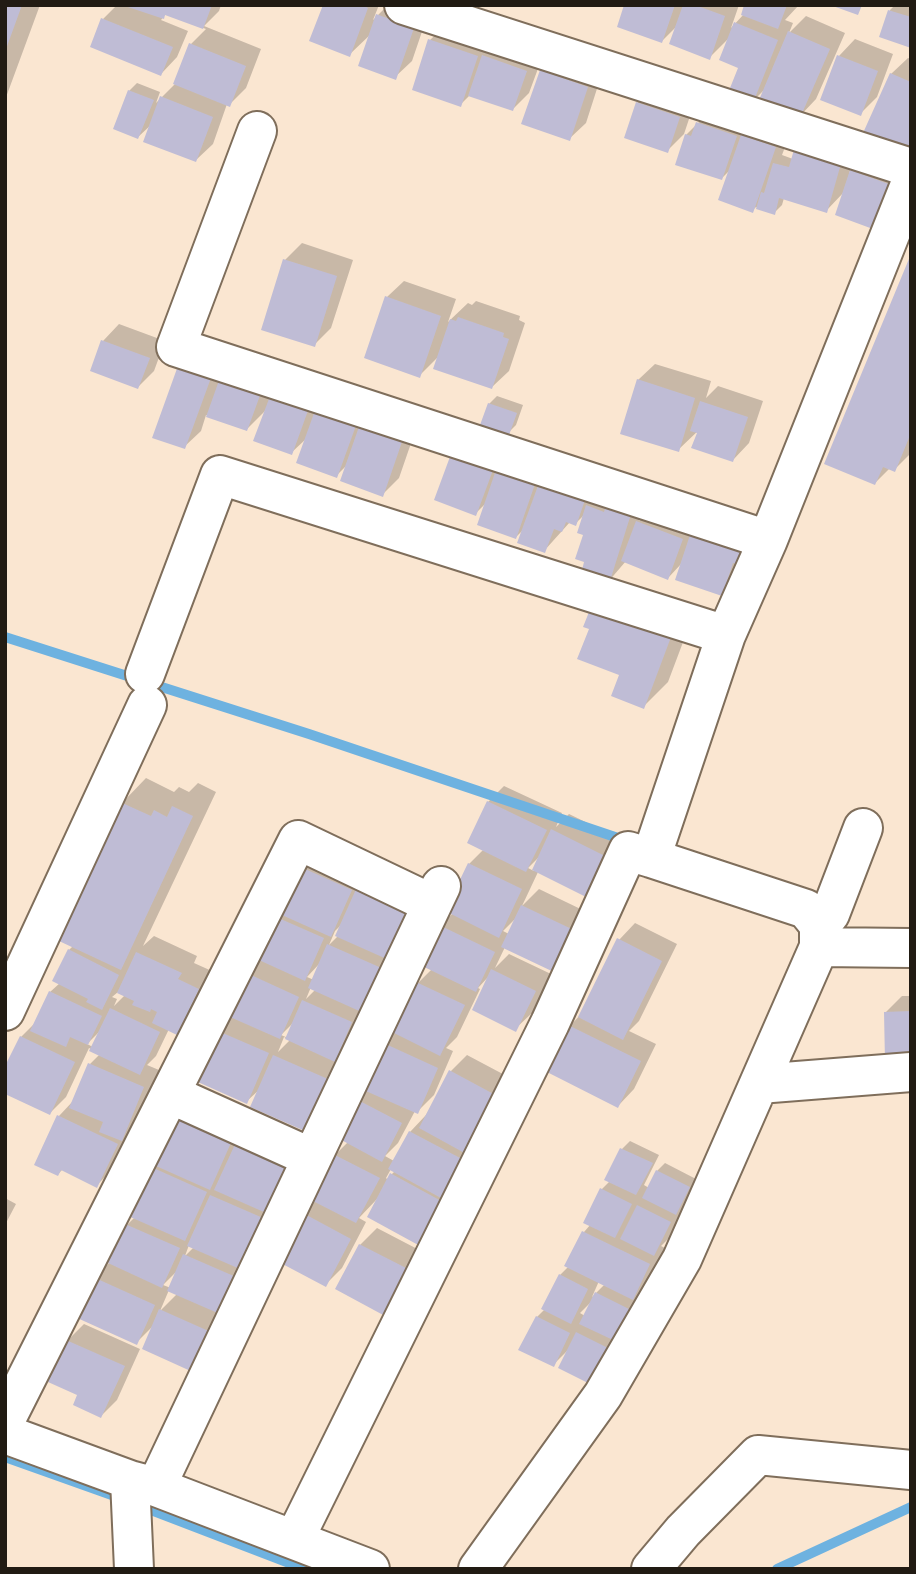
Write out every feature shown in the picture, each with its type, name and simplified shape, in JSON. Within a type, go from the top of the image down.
[{"type":"street","points":[[404,5],[911,168]]},
{"type":"street","points":[[257,131],[176,347],[768,540]]},
{"type":"street","points":[[651,858],[726,635],[768,540],[911,182]]},
{"type":"street","points":[[5,1011],[146,690],[220,475],[726,635]]},
{"type":"street","points":[[478,1569],[603,1395],[682,1259],[760,1084],[863,828]]},
{"type":"street","points":[[5,1421],[298,840],[437,895],[312,1158],[136,1492],[134,1569]]},
{"type":"street","points":[[309,1554],[628,851],[806,909],[819,936]]},
{"type":"street","points":[[819,936],[911,948]]},
{"type":"street","points":[[760,1084],[911,1072]]},
{"type":"street","points":[[170,1094],[312,1158]]},
{"type":"street","points":[[5,1434],[136,1492],[309,1554],[370,1569]]},
{"type":"street","points":[[651,1569],[683,1531],[758,1455],[911,1470]]},
{"type":"building","points":[[5,5],[22,5],[6,49],[5,49]]},
{"type":"building","points":[[212,5],[203,29],[165,15],[164,19],[125,6]]},
{"type":"building","points":[[323,5],[362,5],[368,8],[350,57],[309,41]]},
{"type":"building","points":[[624,5],[675,5],[662,43],[617,27]]},
{"type":"building","points":[[683,5],[695,5],[725,16],[710,60],[669,44]]},
{"type":"building","points":[[744,5],[787,5],[778,29],[741,15]]},
{"type":"building","points":[[830,5],[862,5],[858,15]]},
{"type":"building","points":[[888,10],[911,17],[911,48],[879,37]]},
{"type":"building","points":[[376,14],[414,28],[396,80],[358,66]]},
{"type":"building","points":[[101,18],[173,47],[161,76],[90,47]]},
{"type":"building","points":[[734,22],[778,40],[753,103],[728,93],[738,68],[719,60]]},
{"type":"building","points":[[788,31],[830,49],[800,118],[759,100]]},
{"type":"building","points":[[428,39],[478,56],[461,107],[412,90]]},
{"type":"building","points":[[189,43],[246,66],[230,107],[173,84]]},
{"type":"building","points":[[482,55],[527,71],[513,111],[468,96]]},
{"type":"building","points":[[837,55],[878,71],[861,116],[820,100]]},
{"type":"building","points":[[540,70],[588,87],[570,141],[521,124]]},
{"type":"building","points":[[890,73],[911,82],[911,140],[906,151],[863,133]]},
{"type":"building","points":[[128,90],[154,100],[138,139],[113,129]]},
{"type":"building","points":[[160,96],[213,117],[196,162],[143,142]]},
{"type":"building","points":[[636,102],[680,117],[668,153],[624,138]]},
{"type":"building","points":[[696,122],[737,136],[722,180],[675,165],[685,134],[691,136]]},
{"type":"building","points":[[741,135],[776,147],[753,213],[718,200]]},
{"type":"building","points":[[795,146],[842,160],[827,213],[779,198],[775,215],[756,209],[773,163],[789,167]]},
{"type":"building","points":[[850,170],[897,187],[881,232],[835,215]]},
{"type":"building","points":[[911,254],[911,433],[895,472],[883,467],[875,485],[824,464]]},
{"type":"building","points":[[283,259],[337,276],[315,347],[261,330]]},
{"type":"building","points":[[385,296],[441,316],[420,378],[364,358]]},
{"type":"building","points":[[458,317],[504,333],[503,337],[509,339],[492,389],[433,369],[450,319],[456,321]]},
{"type":"building","points":[[101,340],[150,358],[138,389],[90,371]]},
{"type":"building","points":[[179,363],[212,375],[185,449],[152,438]]},
{"type":"building","points":[[221,375],[262,390],[247,431],[206,417]]},
{"type":"building","points":[[637,379],[695,398],[679,452],[620,434]]},
{"type":"building","points":[[272,391],[310,405],[292,455],[253,441]]},
{"type":"building","points":[[700,401],[748,417],[733,462],[691,448],[697,433],[690,431]]},
{"type":"building","points":[[488,403],[517,413],[509,435],[480,425]]},
{"type":"building","points":[[317,405],[358,420],[337,478],[296,463]]},
{"type":"building","points":[[361,421],[404,436],[383,497],[340,481]]},
{"type":"building","points":[[451,454],[493,470],[476,516],[434,500]]},
{"type":"building","points":[[496,470],[535,484],[516,539],[477,525]]},
{"type":"building","points":[[539,483],[585,500],[576,526],[566,522],[562,532],[554,529],[545,553],[517,543]]},
{"type":"building","points":[[586,505],[604,512],[606,506],[631,514],[609,584],[581,574],[584,562],[575,559],[583,535],[577,533]]},
{"type":"building","points":[[636,521],[683,539],[668,580],[621,561]]},
{"type":"building","points":[[690,535],[747,554],[743,566],[733,563],[722,596],[675,580]]},
{"type":"building","points":[[591,607],[671,637],[644,709],[611,696],[619,675],[577,659],[589,629],[583,627]]},
{"type":"building","points":[[487,801],[547,830],[526,872],[467,843]]},
{"type":"building","points":[[120,802],[151,816],[154,810],[167,817],[172,806],[193,816],[121,970],[59,941],[67,924],[64,922]]},
{"type":"building","points":[[551,829],[611,859],[592,900],[532,870]]},
{"type":"building","points":[[468,863],[522,889],[499,938],[445,911]]},
{"type":"building","points":[[294,864],[352,890],[331,937],[273,911]]},
{"type":"building","points":[[357,887],[411,910],[389,960],[335,936]]},
{"type":"building","points":[[521,905],[578,932],[558,974],[501,947]]},
{"type":"building","points":[[267,913],[324,938],[305,981],[248,955]]},
{"type":"building","points":[[439,925],[495,952],[476,992],[420,965]]},
{"type":"building","points":[[617,938],[662,961],[623,1040],[578,1017]]},
{"type":"building","points":[[327,944],[386,970],[366,1014],[308,988]]},
{"type":"building","points":[[68,949],[119,975],[102,1010],[86,1002],[88,999],[52,981]]},
{"type":"building","points":[[136,952],[182,973],[178,979],[199,989],[177,1035],[152,1023],[157,1012],[132,1005],[134,1001],[117,993]]},
{"type":"building","points":[[491,969],[536,991],[516,1032],[472,1010]]},
{"type":"building","points":[[240,970],[299,997],[280,1039],[221,1013]]},
{"type":"building","points":[[416,982],[465,1005],[440,1056],[392,1032]]},
{"type":"building","points":[[49,991],[102,1016],[88,1045],[70,1037],[66,1047],[30,1031]]},
{"type":"building","points":[[302,1000],[352,1022],[335,1062],[285,1039]]},
{"type":"building","points":[[110,1008],[160,1032],[140,1075],[89,1051]]},
{"type":"building","points":[[911,1011],[911,1061],[885,1062],[884,1012]]},
{"type":"building","points":[[568,1025],[641,1061],[618,1108],[545,1071]]},
{"type":"building","points":[[211,1028],[269,1053],[247,1104],[189,1078]]},
{"type":"building","points":[[20,1036],[75,1062],[50,1115],[5,1094],[5,1066]]},
{"type":"building","points":[[379,1041],[438,1068],[418,1114],[359,1088]]},
{"type":"building","points":[[273,1055],[337,1083],[314,1135],[250,1107]]},
{"type":"building","points":[[88,1063],[144,1087],[122,1141],[99,1132],[103,1122],[69,1108]]},
{"type":"building","points":[[449,1070],[501,1098],[470,1156],[419,1128]]},
{"type":"building","points":[[354,1098],[402,1123],[382,1162],[334,1136]]},
{"type":"building","points":[[171,1108],[234,1136],[210,1190],[147,1162]]},
{"type":"building","points":[[57,1115],[118,1144],[97,1188],[61,1170],[58,1176],[34,1165]]},
{"type":"building","points":[[409,1131],[462,1159],[441,1198],[388,1169]]},
{"type":"building","points":[[237,1140],[295,1166],[273,1216],[214,1190]]},
{"type":"building","points":[[620,1148],[653,1163],[636,1195],[604,1180]]},
{"type":"building","points":[[333,1154],[380,1178],[356,1223],[309,1199]]},
{"type":"building","points":[[149,1166],[207,1192],[185,1241],[128,1216]]},
{"type":"building","points":[[656,1170],[690,1187],[676,1215],[642,1198]]},
{"type":"building","points":[[390,1173],[443,1202],[420,1246],[367,1217]]},
{"type":"building","points":[[600,1188],[632,1204],[615,1238],[583,1223]]},
{"type":"building","points":[[210,1195],[263,1218],[240,1269],[187,1246]]},
{"type":"building","points":[[637,1205],[671,1222],[654,1256],[620,1239]]},
{"type":"building","points":[[301,1212],[351,1239],[326,1287],[275,1260]]},
{"type":"building","points":[[125,1224],[180,1248],[162,1288],[108,1263]]},
{"type":"building","points":[[582,1231],[650,1264],[633,1300],[564,1266]]},
{"type":"building","points":[[359,1244],[410,1270],[385,1316],[335,1289]]},
{"type":"building","points":[[183,1254],[236,1277],[220,1314],[167,1291]]},
{"type":"building","points":[[559,1274],[588,1289],[571,1324],[541,1309]]},
{"type":"building","points":[[93,1277],[155,1305],[137,1345],[75,1317]]},
{"type":"building","points":[[595,1292],[629,1309],[613,1340],[579,1324]]},
{"type":"building","points":[[159,1309],[213,1333],[195,1373],[142,1349]]},
{"type":"building","points":[[536,1316],[570,1333],[554,1367],[518,1350]]},
{"type":"building","points":[[576,1332],[608,1348],[590,1384],[558,1368]]},
{"type":"building","points":[[66,1340],[125,1366],[101,1418],[73,1405],[77,1395],[48,1382]]},
{"type":"waterway","points":[[5,637],[309,734],[624,840]]},
{"type":"waterway","points":[[5,1457],[123,1499]]},
{"type":"waterway","points":[[138,1505],[305,1569]]},
{"type":"waterway","points":[[777,1569],[911,1507]]}]
